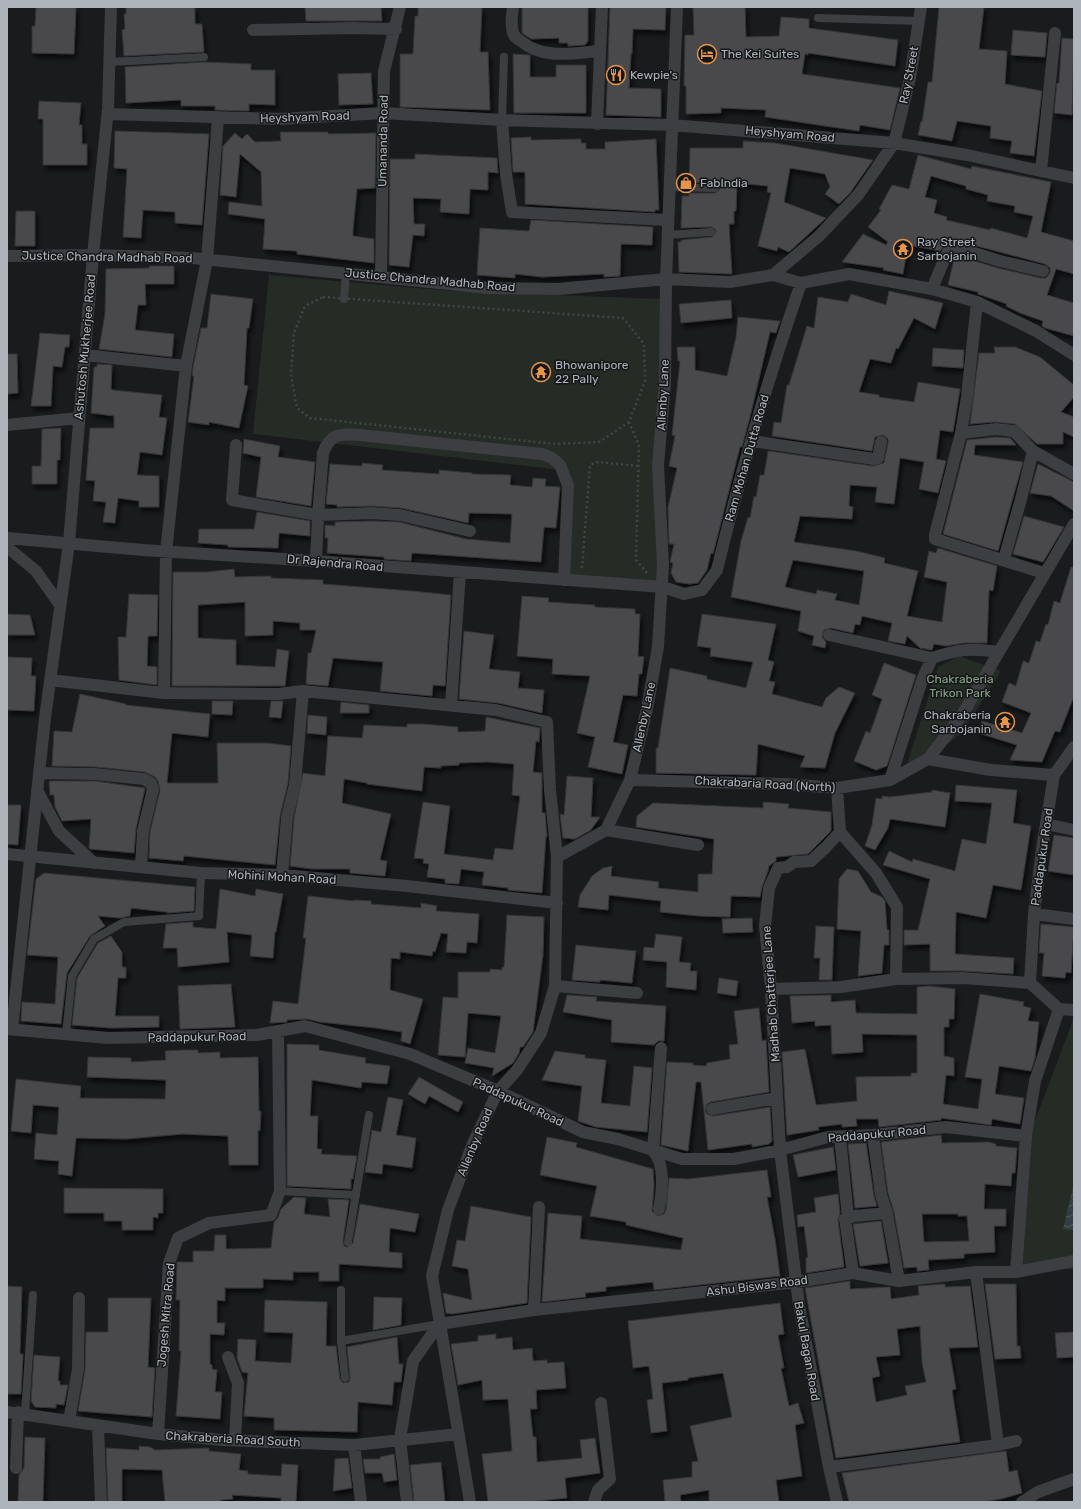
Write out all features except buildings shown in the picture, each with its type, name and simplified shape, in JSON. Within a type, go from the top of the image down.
[{"type":"street","name":"Ashutosh Mukherjee Road","points":[[10,1029],[50,680],[69,543],[93,255],[108,114],[110,7]]},
{"type":"street","name":"Umananda Road","points":[[381,276],[384,71],[396,29],[400,7]]},
{"type":"street","points":[[513,7],[512,24],[514,36],[529,48],[540,52],[564,54],[599,51]]},
{"type":"street","points":[[597,124],[602,7]]},
{"type":"street","name":"Allenby Lane","points":[[630,780],[647,708],[658,647],[663,587],[658,465],[665,383],[667,235],[676,7]]},
{"type":"street","name":"Ray Street","points":[[894,143],[910,78],[921,7]]},
{"type":"street","points":[[253,30],[354,28],[396,29]]},
{"type":"street","points":[[1041,171],[1055,33]]},
{"type":"street","name":"Heyshyam Road","points":[[108,114],[280,119],[383,113],[597,124],[671,125],[894,143],[967,155],[1074,178]]},
{"type":"street","points":[[164,693],[166,552],[186,366],[207,260],[218,118]]},
{"type":"street","points":[[502,120],[506,174],[512,212],[668,220]]},
{"type":"street","points":[[774,276],[819,236],[858,195],[894,143]]},
{"type":"street","points":[[932,289],[951,248],[955,247],[1043,271]]},
{"type":"street","name":"Justice Chandra Madhab Road","points":[[7,256],[93,255],[193,258],[496,288],[558,289],[666,280],[730,282],[774,276],[801,283],[849,274],[932,289],[977,302],[1036,331],[1074,355]]},
{"type":"street","name":"Ram Mohan Dutta Road","points":[[663,587],[684,594],[702,590],[717,570],[752,441],[801,283]]},
{"type":"street","points":[[977,302],[967,397],[961,433],[935,535],[938,541],[1004,559],[1044,573]]},
{"type":"street","points":[[85,355],[186,366]]},
{"type":"street","points":[[7,425],[79,418]]},
{"type":"street","points":[[961,433],[996,429],[1014,431],[1033,451],[1074,474]]},
{"type":"street","points":[[316,560],[322,452],[326,443],[332,437],[341,434],[542,454],[552,458],[560,464],[568,485],[564,580]]},
{"type":"street","points":[[752,441],[874,459],[878,458],[880,442]]},
{"type":"street","points":[[236,446],[232,500],[318,515],[372,513],[400,515],[470,531]]},
{"type":"street","points":[[1004,559],[1022,499],[1033,451]]},
{"type":"street","name":"Chakrabaria Road (North)","points":[[630,780],[785,784],[838,788],[890,780],[928,758],[962,715],[1074,524]]},
{"type":"street","name":"Dr Rajendra Road","points":[[7,538],[166,552],[316,560],[663,587]]},
{"type":"street","points":[[7,547],[36,571],[60,605]]},
{"type":"street","points":[[50,680],[164,693],[278,694],[302,692],[451,705],[460,572]]},
{"type":"street","points":[[829,635],[932,658],[956,650],[981,649],[998,652]]},
{"type":"street","points":[[890,780],[922,680],[932,658]]},
{"type":"street","points":[[282,875],[287,817],[294,784],[302,692]]},
{"type":"street","name":"Allenby Road","points":[[451,705],[496,710],[547,722],[550,790],[557,857],[555,986],[541,1033],[517,1070],[498,1091],[473,1143],[448,1210],[432,1276],[470,1502]]},
{"type":"street","name":"Paddapukur Road","points":[[1030,982],[1034,914],[1054,775],[1074,747]]},
{"type":"street","points":[[928,758],[991,770],[1054,775]]},
{"type":"street","points":[[39,773],[95,774],[144,779],[151,783],[153,789],[143,831],[141,867]]},
{"type":"street","points":[[557,857],[606,830],[630,780]]},
{"type":"street","points":[[838,788],[840,832],[876,873],[897,906],[896,979]]},
{"type":"street","points":[[37,790],[59,831],[94,863]]},
{"type":"street","points":[[1046,824],[1074,830]]},
{"type":"street","points":[[606,830],[698,846]]},
{"type":"street","name":"Madhab Chatterjee Lane","points":[[780,1150],[772,989],[765,926],[769,888],[778,868],[787,867],[794,862],[811,861],[840,832]]},
{"type":"street","name":"Mohini Mohan Road","points":[[7,854],[201,873],[282,875],[407,886],[557,903]]},
{"type":"street","points":[[1034,914],[1074,919]]},
{"type":"street","points":[[772,989],[841,988],[896,979],[963,978],[1030,982],[1059,1009],[1074,1010]]},
{"type":"street","points":[[555,986],[638,993]]},
{"type":"street","points":[[1016,1272],[1026,1136],[1035,1081],[1059,1009]]},
{"type":"street","name":"Paddapukur Road","points":[[10,1029],[108,1038],[257,1035],[306,1026],[410,1054],[498,1091],[583,1132],[618,1139],[682,1159],[734,1159],[780,1150],[828,1137],[873,1135],[946,1127],[1026,1136]]},
{"type":"street","name":"Jogesh Mitra Road","points":[[158,1434],[168,1263],[178,1238],[209,1224],[271,1215],[280,1191],[278,1031]]},
{"type":"street","points":[[659,1209],[662,1191],[661,1173],[656,1155],[653,1151],[661,1048]]},
{"type":"street","points":[[712,1109],[777,1098]]},
{"type":"street","points":[[873,1135],[881,1195],[887,1213],[898,1281]]},
{"type":"street","points":[[840,1137],[848,1218],[846,1219],[845,1226],[854,1273]]},
{"type":"street","name":"Bakul Bagan Road","points":[[780,1150],[796,1282],[828,1467],[837,1502]]},
{"type":"street","points":[[534,1310],[539,1207]]},
{"type":"street","points":[[848,1218],[854,1216],[887,1213]]},
{"type":"street","name":"Ashu Biswas Road","points":[[439,1324],[534,1310],[796,1282],[854,1273],[898,1281],[976,1272],[1016,1272],[1074,1261]]},
{"type":"street","points":[[976,1272],[998,1446]]},
{"type":"street","points":[[69,1421],[78,1369],[79,1298]]},
{"type":"street","points":[[407,1502],[400,1439],[413,1361],[439,1324]]},
{"type":"street","points":[[228,1357],[238,1382],[234,1440]]},
{"type":"street","points":[[594,1502],[598,1490],[610,1479],[601,1403]]},
{"type":"street","points":[[16,1468],[17,1412]]},
{"type":"street","name":"Chakraberia Road South","points":[[17,1412],[98,1426],[158,1434],[234,1440],[354,1445],[459,1434]]},
{"type":"street","points":[[98,1426],[101,1502]]},
{"type":"street","points":[[828,1467],[998,1446],[1016,1441]]},
{"type":"street","points":[[354,1445],[361,1502]]},
{"type":"street","points":[[1022,1502],[1038,1492],[1074,1479]]},
{"type":"lane","points":[[818,18],[919,21]]},
{"type":"lane","points":[[109,62],[204,57]]},
{"type":"lane","points":[[502,120],[504,57]]},
{"type":"lane","points":[[669,187],[715,188]]},
{"type":"lane","points":[[667,235],[711,232]]},
{"type":"lane","points":[[344,299],[346,273]]},
{"type":"lane","points":[[66,1034],[72,976],[94,939],[124,922],[199,916],[201,873]]},
{"type":"lane","points":[[348,1242],[370,1115]]},
{"type":"lane","points":[[280,1191],[356,1195]]},
{"type":"lane","points":[[341,1290],[341,1341],[345,1378]]},
{"type":"lane","points":[[17,1412],[34,1295]]},
{"type":"lane","points":[[341,1341],[439,1324]]},
{"type":"path","points":[[322,297],[623,318],[644,344],[645,381],[629,422],[599,442],[555,444],[310,418],[297,408],[291,376],[294,334],[305,306],[322,297]]},
{"type":"path","points":[[629,422],[639,445],[636,560],[649,576]]},
{"type":"path","points":[[582,571],[590,465],[598,462],[639,466]]},
{"type":"green space","points":[[269,275],[451,291],[661,299],[659,582],[567,577],[569,471],[253,434]]},
{"type":"green space","name":"Chakraberia Trikon Park","points":[[959,656],[1001,671],[962,733],[932,756],[905,770],[938,667]]},
{"type":"green space","points":[[1074,1018],[1074,1269],[1018,1271],[1031,1131]]},
{"type":"water","points":[[1074,1183],[1074,1230],[1063,1229]]},
{"type":"place","name":"The Kei Suites","points":[[707,54]]},
{"type":"place","name":"Kewpie's","points":[[616,75]]},
{"type":"place","name":"FabIndia","points":[[686,183]]},
{"type":"place","name":"Ray Street Sarbojanin","points":[[903,249]]},
{"type":"place","name":"Bhowanipore 22 Pally","points":[[541,372]]},
{"type":"place","name":"Chakraberia Sarbojanin","points":[[1005,722]]}]
